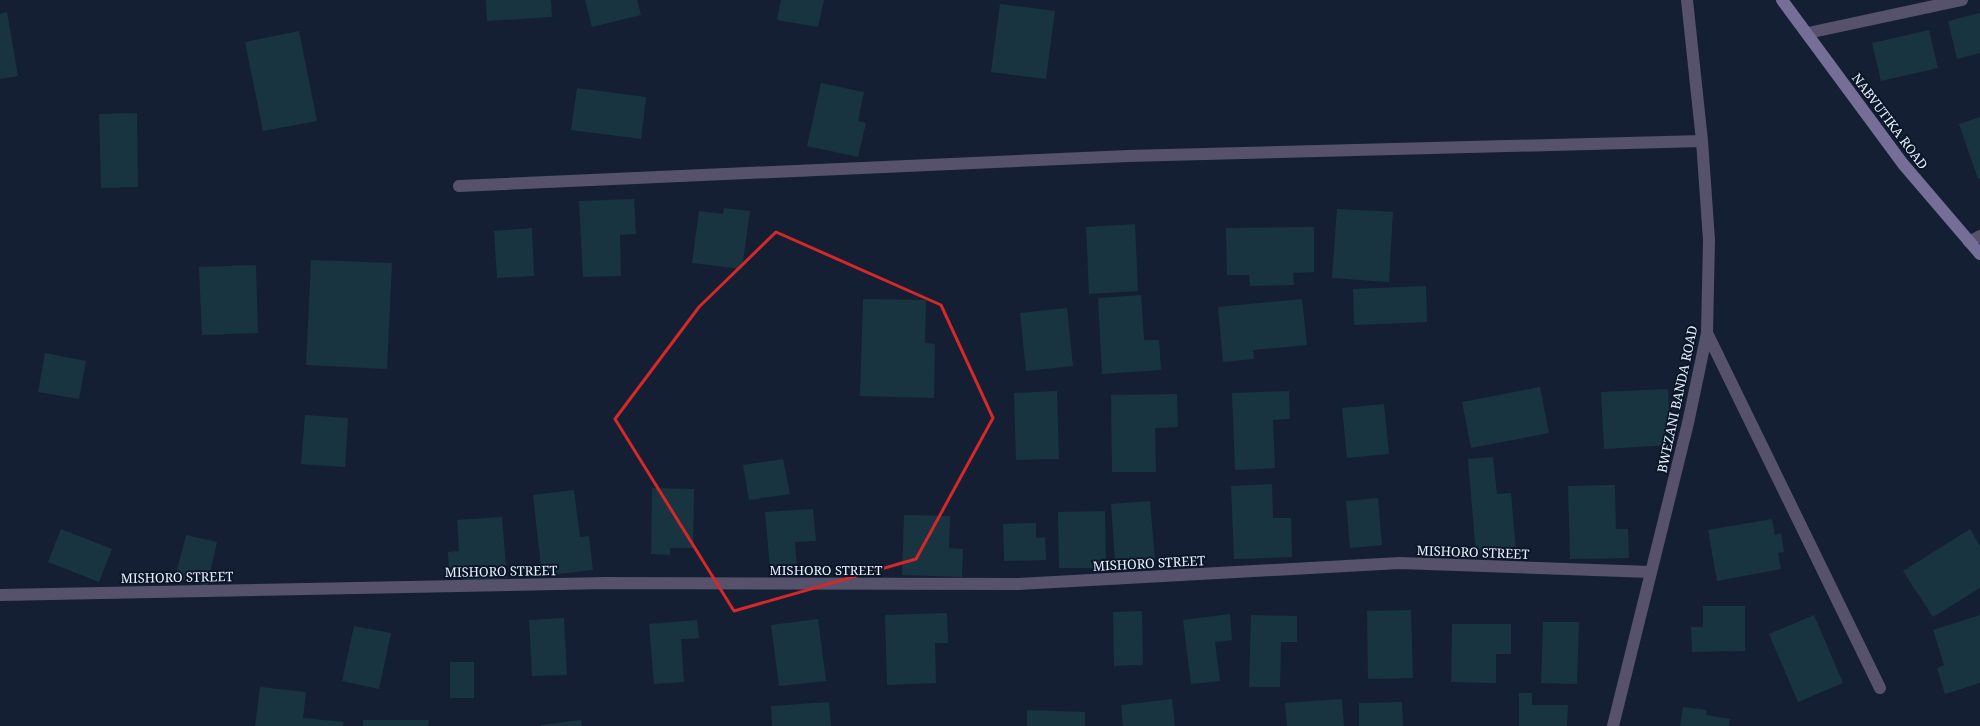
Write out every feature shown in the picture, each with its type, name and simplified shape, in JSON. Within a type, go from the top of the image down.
[{"type":"street","name":"BWEZANI BANDA ROAD","points":[[1612,726],[1688,423],[1707,333],[1708,240],[1702,141],[1687,0]]},
{"type":"street","name":"NABVUTIKA ROAD","points":[[1782,0],[1808,33],[1903,164],[1980,254]]},
{"type":"street","points":[[1808,33],[1962,0]]},
{"type":"street","points":[[459,186],[1136,156],[1702,141]]},
{"type":"street","points":[[1969,242],[1980,236]]},
{"type":"street","points":[[1707,333],[1880,688]]},
{"type":"street","name":"MISHORO STREET","points":[[0,595],[606,583],[1018,584],[1400,564],[1651,572]]},
{"type":"highlighted area","points":[[776,232],[941,305],[993,418],[916,559],[734,611],[615,419],[699,307]]},
{"type":"building","points":[[486,0],[551,0],[552,17],[487,21]]},
{"type":"building","points":[[585,0],[637,0],[641,15],[592,27]]},
{"type":"building","points":[[781,0],[824,0],[818,27],[777,20]]},
{"type":"building","points":[[1000,4],[1055,11],[1046,79],[991,72]]},
{"type":"building","points":[[7,12],[18,76],[0,79],[0,14]]},
{"type":"building","points":[[1980,13],[1980,53],[1957,59],[1948,21]]},
{"type":"building","points":[[1929,30],[1938,68],[1881,81],[1872,43]]},
{"type":"building","points":[[299,31],[317,121],[263,131],[245,42]]},
{"type":"building","points":[[821,83],[864,92],[858,121],[866,123],[858,157],[807,146]]},
{"type":"building","points":[[577,88],[646,97],[641,139],[571,130]]},
{"type":"building","points":[[137,113],[138,187],[101,188],[99,114]]},
{"type":"building","points":[[1980,117],[1980,178],[1978,179],[1959,124]]},
{"type":"building","points":[[634,199],[636,234],[620,235],[621,276],[583,277],[579,201]]},
{"type":"building","points":[[724,208],[750,211],[742,269],[692,263],[699,211],[723,214]]},
{"type":"building","points":[[1337,209],[1393,212],[1389,282],[1332,278]]},
{"type":"building","points":[[1135,224],[1138,291],[1089,294],[1086,227]]},
{"type":"building","points":[[1314,227],[1314,272],[1293,273],[1294,285],[1250,286],[1249,275],[1227,275],[1226,228]]},
{"type":"building","points":[[532,228],[534,276],[497,278],[494,231]]},
{"type":"building","points":[[311,260],[392,263],[387,369],[306,365]]},
{"type":"building","points":[[256,265],[258,333],[202,335],[199,267]]},
{"type":"building","points":[[1426,286],[1427,322],[1354,325],[1353,289]]},
{"type":"building","points":[[1141,295],[1144,340],[1159,340],[1161,370],[1102,374],[1098,298]]},
{"type":"building","points":[[863,299],[926,300],[925,343],[935,344],[934,398],[860,396]]},
{"type":"building","points":[[1302,299],[1307,345],[1253,350],[1254,359],[1223,362],[1218,307]]},
{"type":"building","points":[[1067,308],[1073,366],[1026,371],[1020,313]]},
{"type":"building","points":[[45,353],[86,361],[79,399],[38,392]]},
{"type":"building","points":[[1540,387],[1549,433],[1471,448],[1462,402]]},
{"type":"building","points":[[1668,389],[1671,445],[1604,449],[1601,392]]},
{"type":"building","points":[[1057,391],[1059,459],[1016,460],[1014,393]]},
{"type":"building","points":[[1289,391],[1290,419],[1273,420],[1275,468],[1235,470],[1232,393]]},
{"type":"building","points":[[1177,394],[1178,427],[1155,428],[1156,472],[1112,472],[1111,395]]},
{"type":"building","points":[[1384,404],[1389,454],[1347,458],[1342,408]]},
{"type":"building","points":[[305,415],[348,418],[345,467],[301,464]]},
{"type":"building","points":[[1493,457],[1497,494],[1511,493],[1516,551],[1476,554],[1468,459]]},
{"type":"building","points":[[783,459],[790,494],[749,500],[743,465]]},
{"type":"building","points":[[1272,484],[1273,518],[1291,518],[1292,557],[1234,559],[1231,486]]},
{"type":"building","points":[[1615,485],[1616,529],[1628,529],[1629,558],[1570,559],[1568,486]]},
{"type":"building","points":[[652,488],[694,489],[693,548],[670,548],[670,555],[651,554]]},
{"type":"building","points":[[574,490],[580,537],[589,536],[593,570],[542,576],[533,495]]},
{"type":"building","points":[[1378,498],[1382,545],[1350,548],[1346,501]]},
{"type":"building","points":[[1150,501],[1155,560],[1115,562],[1111,504]]},
{"type":"building","points":[[813,509],[816,541],[795,542],[797,567],[770,569],[765,512]]},
{"type":"building","points":[[1105,511],[1106,568],[1059,568],[1058,512]]},
{"type":"building","points":[[904,515],[950,516],[949,548],[963,549],[962,577],[902,575]]},
{"type":"building","points":[[502,517],[507,578],[463,582],[462,569],[449,570],[448,552],[459,551],[457,520]]},
{"type":"building","points":[[1772,519],[1775,535],[1781,533],[1784,552],[1778,553],[1781,569],[1717,581],[1708,530]]},
{"type":"building","points":[[1036,523],[1036,538],[1045,537],[1046,560],[1004,561],[1003,524]]},
{"type":"building","points":[[61,529],[112,549],[99,582],[48,562]]},
{"type":"building","points":[[1970,529],[1980,546],[1980,588],[1933,617],[1903,571]]},
{"type":"building","points":[[186,535],[217,542],[207,586],[175,578]]},
{"type":"building","points":[[1703,606],[1745,606],[1745,651],[1692,652],[1691,627],[1703,627]]},
{"type":"building","points":[[1411,610],[1413,678],[1368,679],[1367,611]]},
{"type":"building","points":[[1142,611],[1143,665],[1114,666],[1113,612]]},
{"type":"building","points":[[947,613],[948,643],[935,643],[936,683],[887,685],[885,615]]},
{"type":"building","points":[[1230,614],[1232,640],[1215,642],[1220,681],[1191,684],[1183,620]]},
{"type":"building","points":[[1251,615],[1297,616],[1297,642],[1281,642],[1280,687],[1249,687]]},
{"type":"building","points":[[1814,615],[1843,683],[1798,702],[1769,634]]},
{"type":"building","points":[[1980,615],[1980,683],[1945,694],[1937,668],[1944,665],[1933,630]]},
{"type":"building","points":[[564,618],[567,675],[532,676],[529,620]]},
{"type":"building","points":[[818,619],[826,681],[779,686],[771,625]]},
{"type":"building","points":[[697,620],[699,638],[681,639],[684,682],[654,684],[649,624]]},
{"type":"building","points":[[1543,622],[1579,622],[1577,684],[1541,683]]},
{"type":"building","points":[[1452,624],[1511,624],[1511,654],[1496,654],[1496,683],[1451,682]]},
{"type":"building","points":[[354,626],[391,633],[379,689],[342,681]]},
{"type":"building","points":[[450,662],[474,662],[474,698],[450,698]]},
{"type":"building","points":[[260,687],[306,692],[303,718],[344,722],[343,726],[255,726]]},
{"type":"building","points":[[1519,693],[1532,693],[1532,705],[1568,705],[1567,726],[1519,726]]},
{"type":"building","points":[[1172,699],[1175,726],[1123,726],[1121,705]]},
{"type":"building","points":[[1342,699],[1344,726],[1287,726],[1285,703]]},
{"type":"building","points":[[829,702],[831,726],[772,726],[771,706]]},
{"type":"building","points":[[1402,702],[1403,726],[1359,726],[1359,703]]},
{"type":"building","points":[[1683,707],[1707,710],[1706,715],[1730,719],[1729,726],[1680,726]]},
{"type":"building","points":[[1027,710],[1085,712],[1085,726],[1027,726]]},
{"type":"building","points":[[363,720],[429,720],[428,726],[363,726]]},
{"type":"building","points":[[581,720],[582,726],[541,726],[541,725]]}]
